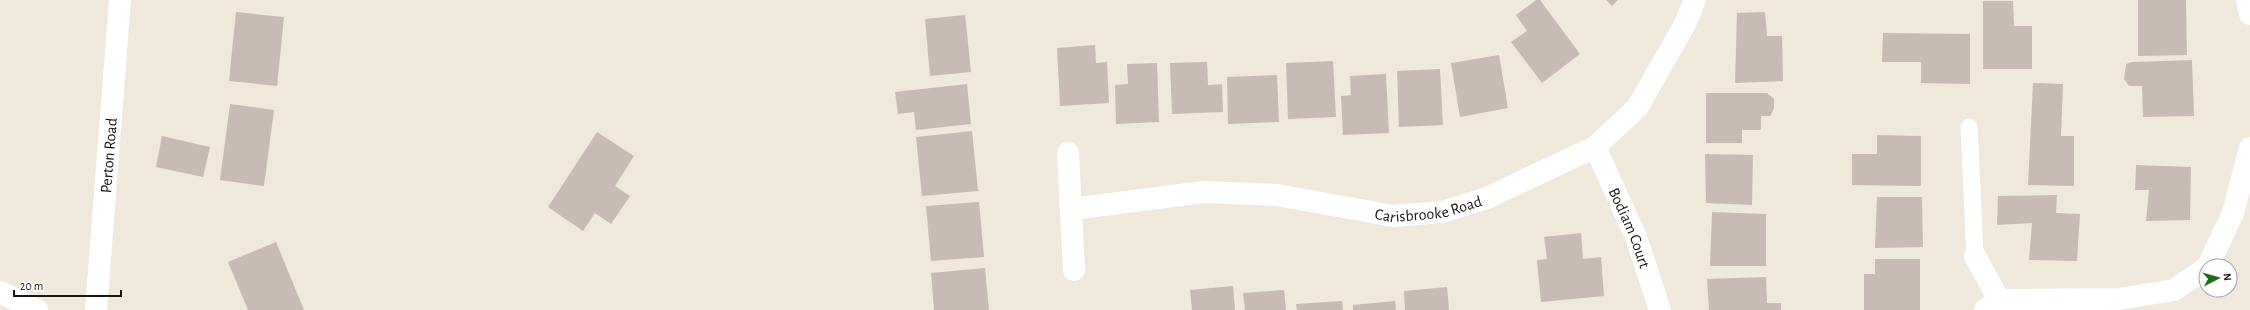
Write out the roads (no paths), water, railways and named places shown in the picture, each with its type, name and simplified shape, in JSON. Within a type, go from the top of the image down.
[{"type":"street","name":"Perton Road","points":[[96,310],[114,47],[120,0]]},
{"type":"street","name":"Carisbrooke Road","points":[[1072,209],[1204,192],[1277,195],[1393,216],[1442,212],[1488,198],[1595,147],[1637,108],[1685,24],[1694,0]]},
{"type":"street","points":[[2247,0],[2250,14]]},
{"type":"street","name":"Bodiam Court","points":[[1595,147],[1636,237],[1660,310]]},
{"type":"street","points":[[2211,258],[2233,213],[2250,148]]},
{"type":"street","points":[[1068,153],[1074,270]]},
{"type":"street","points":[[1975,256],[1992,305],[2119,299],[2174,290],[2198,273]]},
{"type":"street","points":[[0,292],[37,310]]},
{"type":"lane","points":[[1969,127],[1975,256]]}]
